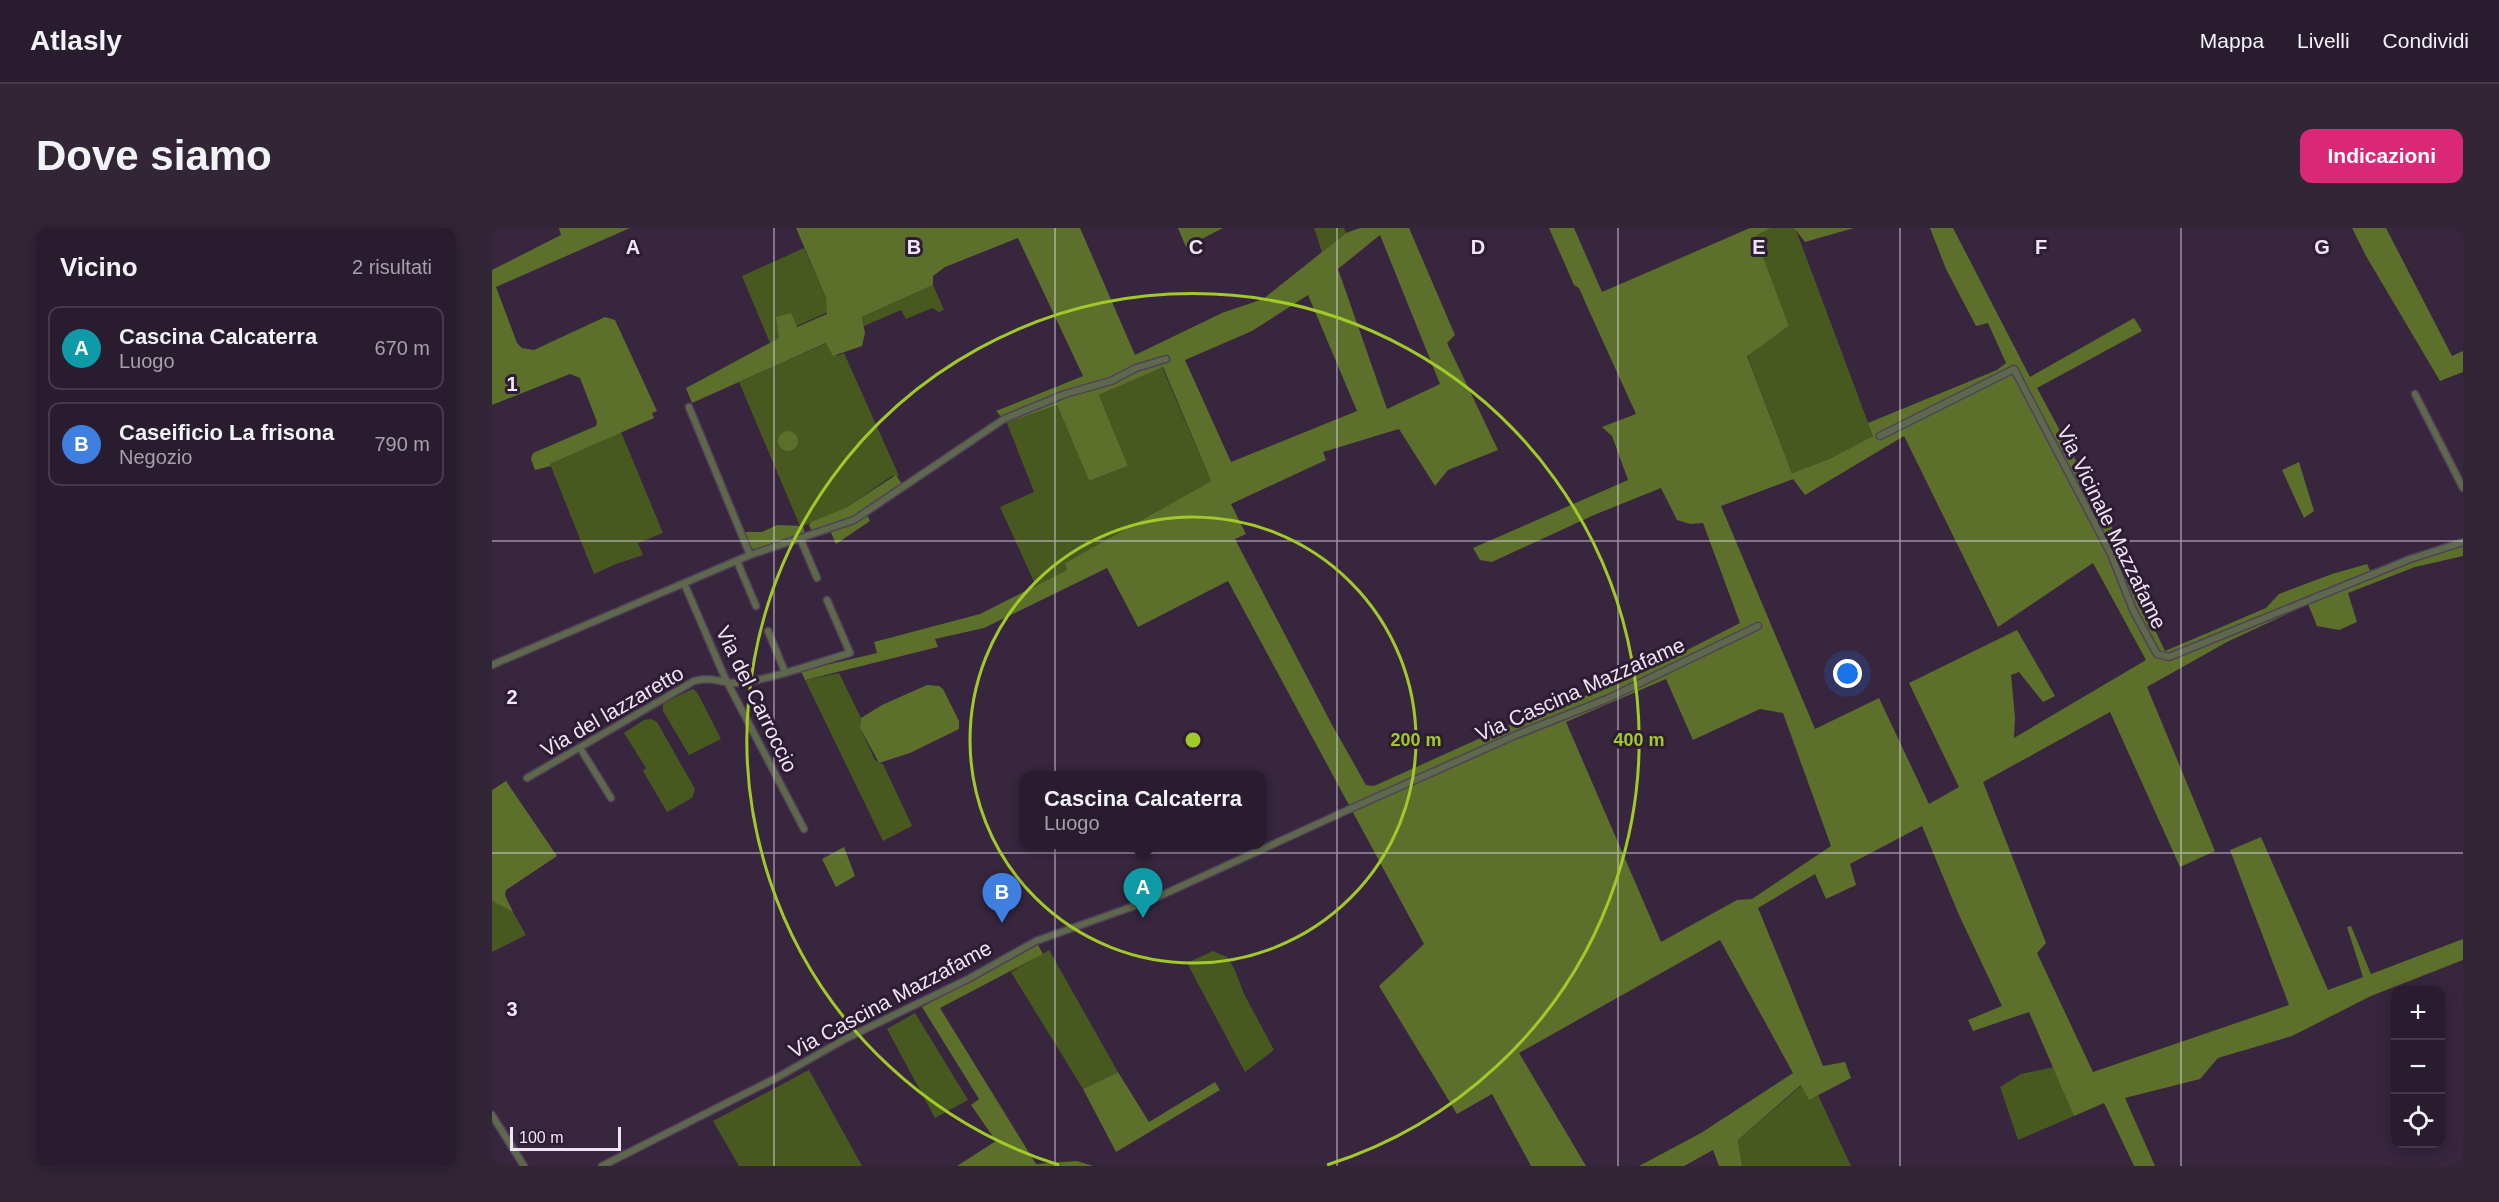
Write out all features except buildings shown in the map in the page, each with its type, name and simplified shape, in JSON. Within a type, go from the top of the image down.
[{"type":"street","points":[[492,666],[750,555],[858,518],[1004,419],[1065,394],[1111,381],[1141,366],[1166,359]]},
{"type":"street","name":"Via Vicinale Mazzafame","points":[[1880,436],[2014,369],[2111,554],[2133,610],[2157,654],[2169,657],[2410,559],[2463,542]]},
{"type":"street","points":[[2415,394],[2463,488]]},
{"type":"street","points":[[689,407],[750,555]]},
{"type":"street","points":[[800,538],[817,578]]},
{"type":"street","points":[[737,561],[756,606]]},
{"type":"street","name":"Via del Carroccio","points":[[684,583],[726,681],[804,829]]},
{"type":"street","name":"Via del lazzaretto","points":[[527,778],[683,686],[702,679],[738,682],[785,672],[850,653],[827,600]]},
{"type":"street","name":"Via Cascina Mazzafame","points":[[1266,847],[1516,735],[1607,699],[1758,626]]},
{"type":"street","points":[[768,631],[785,672]]},
{"type":"street","points":[[580,748],[611,798]]},
{"type":"street","name":"Via Cascina Mazzafame","points":[[602,1166],[778,1077],[845,1039],[968,980],[1036,941],[1151,900],[1262,849]]},
{"type":"street","points":[[492,1115],[524,1166]]},
{"type":"green space","points":[[559,228],[630,228],[496,287],[517,343],[522,348],[534,350],[605,317],[615,320],[657,411],[652,413],[654,418],[550,464],[551,466],[535,470],[531,459],[533,453],[596,426],[597,422],[580,378],[570,374],[492,405],[492,270],[561,235]]},
{"type":"green space","points":[[796,228],[1080,228],[1135,355],[1222,313],[1263,299],[1346,233],[1360,228],[1409,228],[1455,335],[1447,343],[1498,450],[1448,470],[1435,486],[1399,429],[1323,452],[1326,460],[1231,504],[1246,534],[1235,539],[1331,723],[1366,785],[1374,786],[1525,718],[1558,707],[1652,668],[1740,623],[1703,523],[1690,524],[1677,520],[1661,488],[1594,515],[1492,562],[1480,560],[1473,548],[1628,480],[1612,436],[1602,427],[1636,414],[1549,228],[1574,228],[1602,292],[1750,228],[1771,228],[1755,236],[1789,326],[1747,356],[1792,473],[1829,459],[1873,436],[1868,423],[1997,370],[2006,363],[1988,323],[1976,326],[1946,269],[1930,228],[1953,228],[2030,377],[2134,318],[2142,331],[2037,388],[2122,546],[2121,558],[2165,651],[2266,608],[2279,594],[2332,574],[2367,564],[2373,577],[2412,560],[2463,545],[2463,556],[2415,567],[2348,593],[2357,622],[2339,630],[2317,626],[2308,604],[2227,642],[2147,687],[2215,851],[2180,867],[2110,712],[1983,782],[2046,943],[2037,953],[2093,1072],[2289,1005],[2230,850],[2261,837],[2328,990],[2363,977],[2347,927],[2351,926],[2371,974],[2463,939],[2463,960],[2397,986],[2391,986],[2391,988],[2292,1036],[2218,1058],[2200,1079],[2125,1098],[2155,1166],[2134,1166],[2104,1103],[2074,1116],[2029,1012],[1973,1031],[1968,1020],[2002,1006],[1959,915],[1922,826],[1850,864],[1856,885],[1826,899],[1815,874],[1758,908],[1823,1066],[1845,1062],[1851,1078],[1809,1100],[1801,1085],[1738,1140],[1742,1166],[1719,1166],[1713,1150],[1684,1166],[1639,1166],[1701,1133],[1793,1073],[1720,940],[1519,1053],[1586,1166],[1531,1166],[1492,1094],[1457,1114],[1379,986],[1424,944],[1228,581],[1138,627],[1107,568],[984,628],[935,639],[938,647],[805,680],[801,671],[877,653],[874,642],[980,614],[1067,570],[1065,563],[1211,481],[1163,367],[1099,395],[1128,466],[1089,481],[1057,405],[1007,423],[996,411],[1083,376],[1018,238],[945,267],[933,276],[933,285],[862,317],[865,333],[862,346],[833,356],[826,343],[692,403],[686,388],[779,338],[776,317],[791,313],[797,327],[827,314],[826,298]],"holes":[[[1380,235],[1440,384],[1387,409],[1338,269]],[[1308,295],[1357,411],[1231,462],[1185,360],[1252,331]],[[1904,436],[1998,627],[2093,563],[2146,660],[2014,738],[2015,717],[2011,675],[2019,672],[2043,702],[2055,696],[2017,630],[1909,683],[1959,787],[1929,804],[1879,698],[1815,729],[1721,506],[1793,479],[1805,495]],[[1666,679],[1693,740],[1760,709],[1783,713],[1831,846],[1752,899],[1737,900],[1661,942],[1566,722]]]},
{"type":"green space","points":[[1178,228],[1223,228],[1186,247]]},
{"type":"green space","points":[[1314,228],[1344,228],[1346,233],[1322,252]]},
{"type":"green space","points":[[1771,228],[1794,228],[1796,230],[1873,436],[1829,459],[1792,473],[1747,355],[1789,326],[1754,236]]},
{"type":"green space","points":[[1794,228],[1854,228],[1805,242]]},
{"type":"green space","points":[[2352,228],[2386,228],[2452,356],[2463,351],[2463,372],[2440,381],[2366,256]]},
{"type":"green space","points":[[804,248],[826,298],[828,312],[779,334],[779,338],[770,343],[742,276]]},
{"type":"green space","points":[[933,285],[944,310],[939,312],[932,308],[906,319],[901,310],[864,326],[862,317]]},
{"type":"green space","points":[[827,343],[837,356],[844,353],[899,476],[892,476],[847,507],[800,526],[739,382]]},
{"type":"green space","points":[[1162,367],[1211,481],[1065,563],[1067,570],[1036,586],[1000,507],[1034,492],[1007,423],[1057,405],[1089,481],[1128,466],[1099,395]]},
{"type":"green space","points":[[788,431],[795,434],[798,441],[795,448],[788,451],[781,448],[778,441],[781,434]]},
{"type":"green space","points":[[621,432],[663,533],[638,543],[643,555],[594,574],[550,464]]},
{"type":"green space","points":[[2299,462],[2314,511],[2304,518],[2282,470]]},
{"type":"green space","points":[[896,475],[902,484],[865,510],[870,521],[836,544],[828,526],[811,530],[809,525],[811,522],[847,507]]},
{"type":"green space","points":[[777,525],[803,526],[805,534],[758,550],[750,548],[743,532],[762,532]]},
{"type":"green space","points":[[839,673],[861,718],[860,728],[875,760],[883,764],[912,826],[883,841],[805,680]]},
{"type":"green space","points":[[927,685],[939,686],[943,689],[959,721],[959,729],[910,753],[879,763],[860,728],[861,718],[882,705]]},
{"type":"green space","points":[[693,689],[697,692],[721,739],[689,755],[663,711],[663,703]]},
{"type":"green space","points":[[651,719],[657,722],[695,789],[692,798],[667,812],[643,771],[646,768],[624,733],[644,720]]},
{"type":"green space","points":[[506,781],[557,856],[506,890],[505,895],[513,912],[492,901],[492,790]]},
{"type":"green space","points":[[844,847],[855,876],[836,887],[822,859]]},
{"type":"green space","points":[[492,901],[513,912],[526,935],[492,952]]},
{"type":"green space","points":[[1038,945],[1043,954],[940,1008],[1036,1164],[1077,1161],[1093,1166],[957,1166],[996,1141],[971,1105],[979,1099],[922,1007]]},
{"type":"green space","points":[[1049,950],[1118,1072],[1083,1089],[1011,972]]},
{"type":"green space","points":[[1213,951],[1227,957],[1234,968],[1244,994],[1274,1050],[1245,1072],[1187,963]]},
{"type":"green space","points":[[915,1013],[968,1100],[935,1118],[887,1029]]},
{"type":"green space","points":[[2054,1067],[2074,1116],[2018,1140],[2000,1087],[2021,1074]]},
{"type":"green space","points":[[809,1070],[862,1166],[739,1166],[713,1121]]},
{"type":"green space","points":[[1118,1072],[1149,1122],[1215,1082],[1220,1090],[1116,1152],[1083,1089]]},
{"type":"green space","points":[[1802,1085],[1809,1099],[1818,1095],[1851,1166],[1742,1166],[1738,1140]]},
{"type":"place","name":"Cascina Calcaterra","points":[[1143,918]]},
{"type":"place","name":"Caseificio La frisona","points":[[1002,923]]}]
